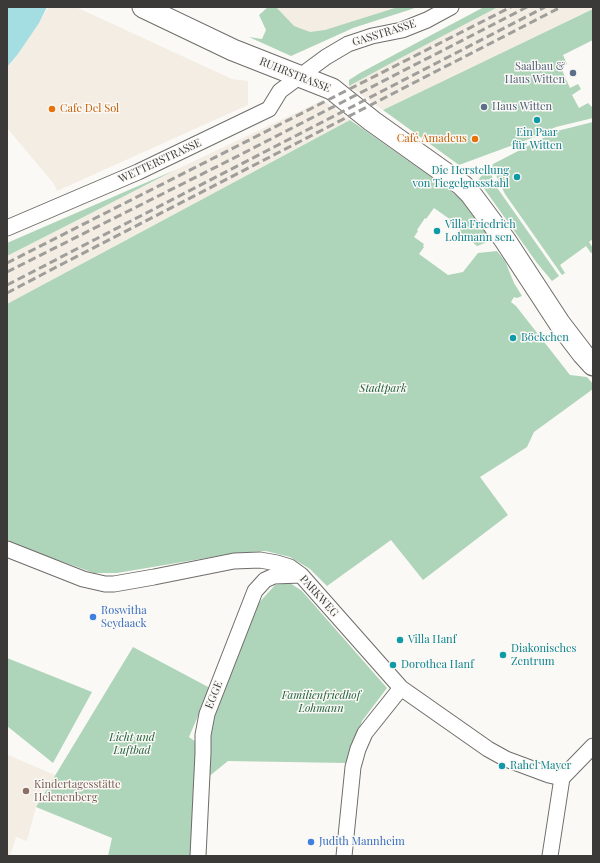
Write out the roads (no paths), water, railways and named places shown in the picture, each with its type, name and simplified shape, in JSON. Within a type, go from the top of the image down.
[{"type":"main road","name":"RUHRSTRASSE","points":[[143,7],[233,50],[332,89],[372,121],[462,185],[470,193],[519,261],[539,294],[582,354],[593,365]]},
{"type":"street","name":"GASSTRASSE","points":[[300,76],[326,57],[348,44],[372,36],[402,30],[427,20],[451,7]]},
{"type":"street","name":"WETTERSTRASSE","points":[[7,228],[138,172],[269,109],[280,91],[300,76]]},
{"type":"street","name":"PARKWEG","points":[[7,550],[83,579],[105,584],[114,584],[154,577],[234,561],[260,560],[277,562],[290,567],[301,575],[401,688],[488,749],[506,759],[549,775],[562,778]]},
{"type":"street","name":"EGGE","points":[[198,856],[203,753],[202,735],[207,714],[255,591],[265,580],[274,576],[301,575]]},
{"type":"street","points":[[344,856],[353,767],[358,749],[365,733],[401,688]]},
{"type":"street","points":[[550,856],[562,778],[593,746]]},
{"type":"water","points":[[7,7],[47,7],[39,23],[18,54],[7,67]]},
{"type":"railway","points":[[7,263],[511,7]]},
{"type":"railway","points":[[7,272],[230,160],[527,7]]},
{"type":"railway","points":[[7,285],[545,7]]},
{"type":"railway","points":[[7,293],[561,7]]},
{"type":"place","name":"Saalbau & Haus Witten","points":[[573,73]]},
{"type":"place","name":"Haus Witten","points":[[484,107]]},
{"type":"place","name":"Cafe Del Sol","points":[[52,109]]},
{"type":"place","name":"Ein Paar für Witten","points":[[537,120]]},
{"type":"place","name":"Café Amadeus","points":[[475,139]]},
{"type":"place","name":"Die Herstellung von Tiegelgussstahl","points":[[517,177]]},
{"type":"place","name":"Villa Friedrich Lohmann sen.","points":[[437,231]]},
{"type":"place","name":"Böckchen","points":[[513,338]]},
{"type":"place","name":"Roswitha Seydaack","points":[[93,617]]},
{"type":"place","name":"Villa Hanf","points":[[400,640]]},
{"type":"place","name":"Diakonisches Zentrum","points":[[503,655]]},
{"type":"place","name":"Dorothea Hanf","points":[[393,665]]},
{"type":"place","name":"Rahel Mayer","points":[[502,766]]},
{"type":"place","name":"Kindertagesstätte Helenenberg","points":[[26,791]]},
{"type":"place","name":"Judith Mannheim","points":[[311,842]]},
{"type":"park label","name":"Stadtpark","points":[[383,389]]},
{"type":"park label","name":"Familienfriedhof Lohmann","points":[[321,702]]},
{"type":"park label","name":"Licht und Luftbad","points":[[132,744]]}]
